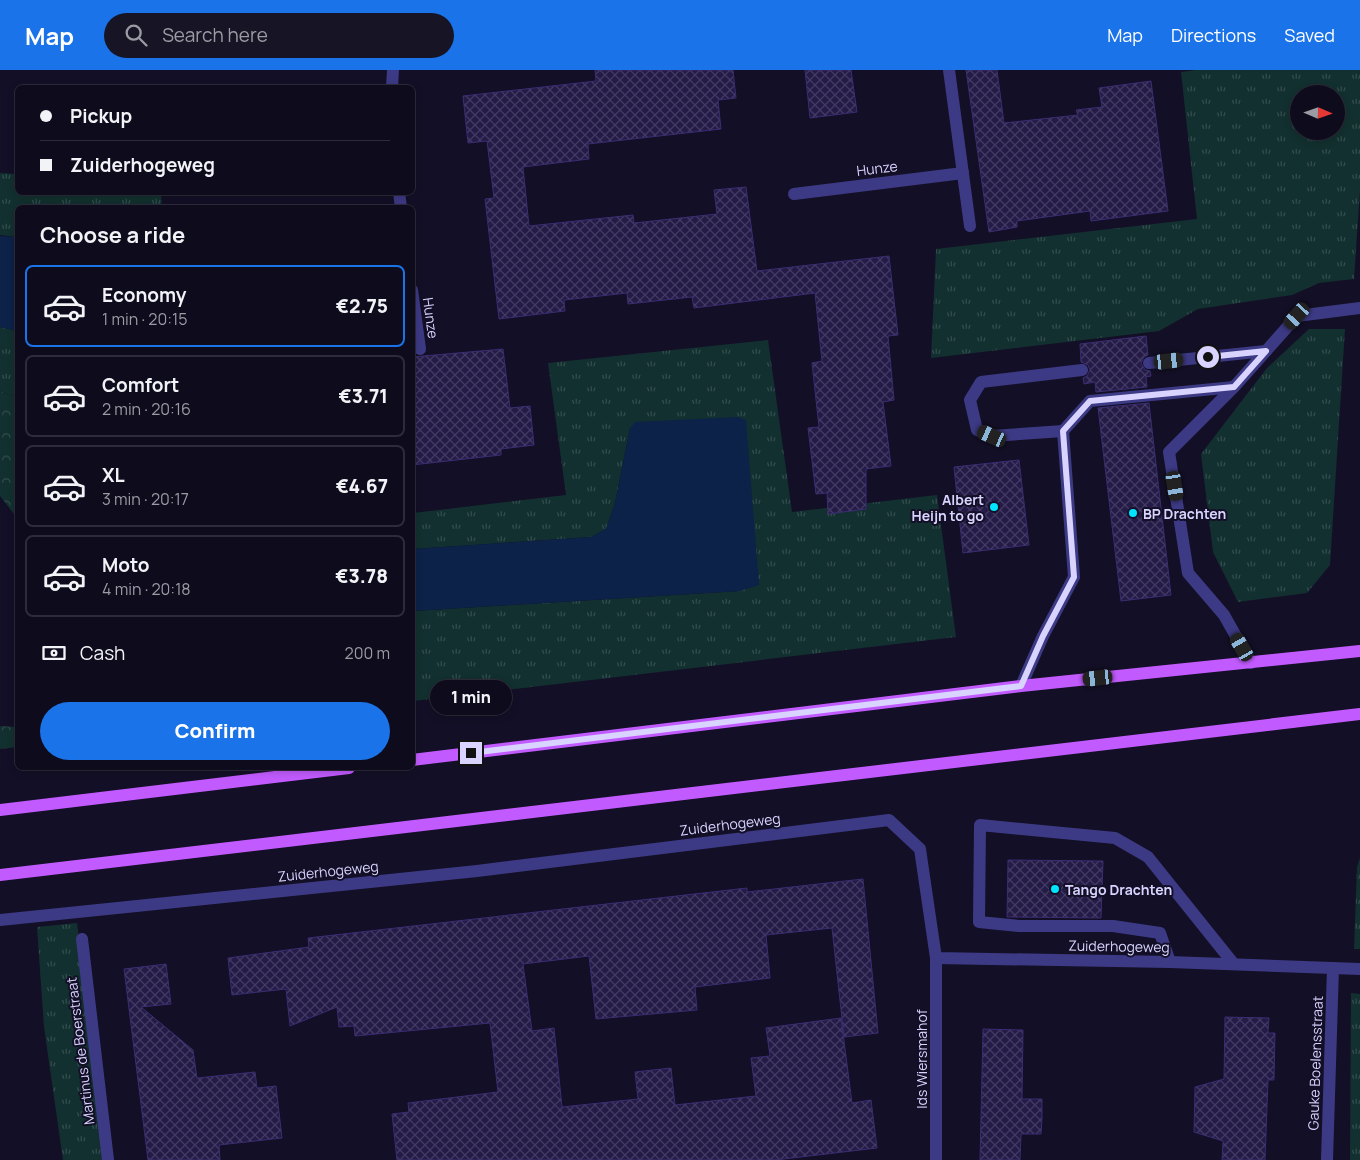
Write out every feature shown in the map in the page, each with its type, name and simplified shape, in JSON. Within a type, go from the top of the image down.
[{"type":"main road","points":[[415,760],[1021,686],[1360,651]]},
{"type":"main road","points":[[0,875],[1360,714]]},
{"type":"main road","points":[[0,810],[333,770]]},
{"type":"street","points":[[392,70],[392,85]]},
{"type":"street","points":[[949,70],[970,226]]},
{"type":"street","name":"Hunze","points":[[794,194],[963,172]]},
{"type":"street","points":[[1251,662],[1224,615],[1188,573],[1169,452],[1234,387],[1297,316],[1360,308]]},
{"type":"street","name":"Hunze","points":[[415,312],[420,349]]},
{"type":"street","points":[[1149,363],[1266,351]]},
{"type":"street","points":[[1082,370],[981,382],[970,400],[977,430],[992,436],[1063,431],[1090,401],[1234,387]]},
{"type":"street","points":[[1021,686],[1043,636],[1074,577],[1063,431]]},
{"type":"street","name":"Zuiderhogeweg","points":[[0,920],[477,871],[890,820],[920,849],[936,958],[1170,962],[1360,969]]},
{"type":"street","points":[[1170,962],[1160,933],[1113,926],[1019,926],[980,922],[980,825],[1115,838],[1148,857],[1233,964]]},
{"type":"street","name":"Martinus de Boerstraat","points":[[82,939],[108,1160]]},
{"type":"street","name":"Ids Wiersmahof","points":[[936,958],[936,1160]]},
{"type":"street","name":"Gauke Boelensstraat","points":[[1327,1160],[1333,968]]},
{"type":"green space","points":[[1196,70],[1360,70],[1360,190],[1354,279],[1319,283],[1292,295],[1198,309],[1159,331],[931,358],[936,249],[1197,219],[1181,72]]},
{"type":"green space","points":[[0,173],[15,174],[15,195],[161,195],[162,205],[15,205],[15,237],[0,235]]},
{"type":"green space","points":[[0,327],[15,331],[15,396],[0,391]]},
{"type":"green space","points":[[1309,329],[1345,329],[1330,565],[1307,593],[1238,602],[1213,552],[1201,454],[1267,368]]},
{"type":"green space","points":[[768,340],[792,512],[937,495],[956,637],[415,701],[415,611],[740,591],[630,428],[615,503],[606,529],[591,537],[415,549],[415,513],[566,495],[548,363]]},
{"type":"green space","points":[[0,391],[15,396],[15,517],[0,496]]},
{"type":"green space","points":[[0,726],[15,727],[15,747],[0,749]]},
{"type":"green space","points":[[1360,858],[1360,949],[1354,949],[1357,867]]},
{"type":"green space","points":[[77,923],[106,1160],[63,1160],[44,1027],[37,927]]},
{"type":"green space","points":[[1351,993],[1360,994],[1360,1160],[1350,1160]]},
{"type":"water","points":[[0,236],[15,237],[15,331],[0,327]]},
{"type":"water","points":[[738,417],[746,420],[759,585],[740,591],[415,611],[415,549],[591,537],[606,529],[615,503],[630,428],[635,422]]},
{"type":"building","points":[[595,70],[733,70],[736,98],[718,100],[721,129],[588,144],[589,159],[523,167],[529,226],[633,215],[634,223],[717,214],[714,190],[746,187],[757,271],[889,256],[898,335],[888,336],[894,400],[883,402],[891,466],[866,469],[866,509],[828,514],[827,493],[816,494],[808,428],[819,427],[812,363],[822,361],[815,293],[694,308],[692,297],[628,304],[627,293],[564,300],[565,311],[499,319],[485,199],[494,198],[487,141],[468,143],[463,96],[596,81]]},
{"type":"building","points":[[805,70],[851,70],[857,112],[810,118]]},
{"type":"building","points":[[966,70],[997,70],[1004,123],[1078,115],[1076,110],[1102,107],[1099,88],[1151,81],[1168,211],[1091,221],[1090,211],[1017,221],[1017,227],[989,232]]},
{"type":"building","points":[[1146,336],[1148,355],[1144,357],[1141,363],[1145,370],[1150,371],[1151,376],[1146,377],[1147,387],[1096,392],[1095,382],[1084,384],[1083,378],[1087,376],[1090,370],[1088,365],[1081,362],[1080,344]]},
{"type":"building","points":[[503,349],[510,408],[530,406],[534,445],[501,449],[501,455],[415,465],[415,357]]},
{"type":"building","points":[[1149,403],[1171,595],[1121,601],[1098,408]]},
{"type":"building","points":[[1019,460],[1029,545],[963,553],[954,467]]},
{"type":"building","points":[[1008,860],[1103,861],[1101,918],[1007,917]]},
{"type":"building","points":[[863,879],[878,1033],[844,1037],[832,928],[766,935],[770,978],[695,987],[697,1010],[596,1019],[589,956],[523,964],[532,1031],[554,1028],[562,1107],[638,1099],[635,1072],[671,1068],[675,1105],[756,1096],[751,1058],[770,1056],[766,1028],[841,1018],[852,1103],[871,1100],[877,1148],[775,1160],[397,1160],[392,1114],[409,1112],[408,1103],[498,1092],[490,1023],[355,1036],[354,1026],[339,1027],[337,1007],[290,1026],[286,989],[232,995],[228,958],[309,947],[308,938],[747,888],[747,892]]},
{"type":"building","points":[[166,964],[171,1004],[141,1007],[193,1050],[197,1078],[255,1072],[257,1088],[276,1086],[282,1138],[219,1145],[220,1160],[148,1160],[124,969]]},
{"type":"building","points":[[1225,1017],[1269,1018],[1268,1033],[1275,1033],[1274,1080],[1268,1080],[1265,1160],[1222,1160],[1223,1141],[1194,1132],[1195,1087],[1224,1079]]},
{"type":"building","points":[[983,1029],[1023,1030],[1022,1099],[1042,1099],[1042,1118],[1041,1134],[1021,1134],[1020,1160],[980,1160]]},
{"type":"place","name":"Albert Heijn to go","points":[[994,507]]},
{"type":"place","name":"BP Drachten","points":[[1133,513]]},
{"type":"place","name":"Tango Drachten","points":[[1055,889]]},
{"type":"route","points":[[471,753],[1021,686],[1043,636],[1074,577],[1063,431],[1090,401],[1234,387],[1266,351],[1208,357]]}]
